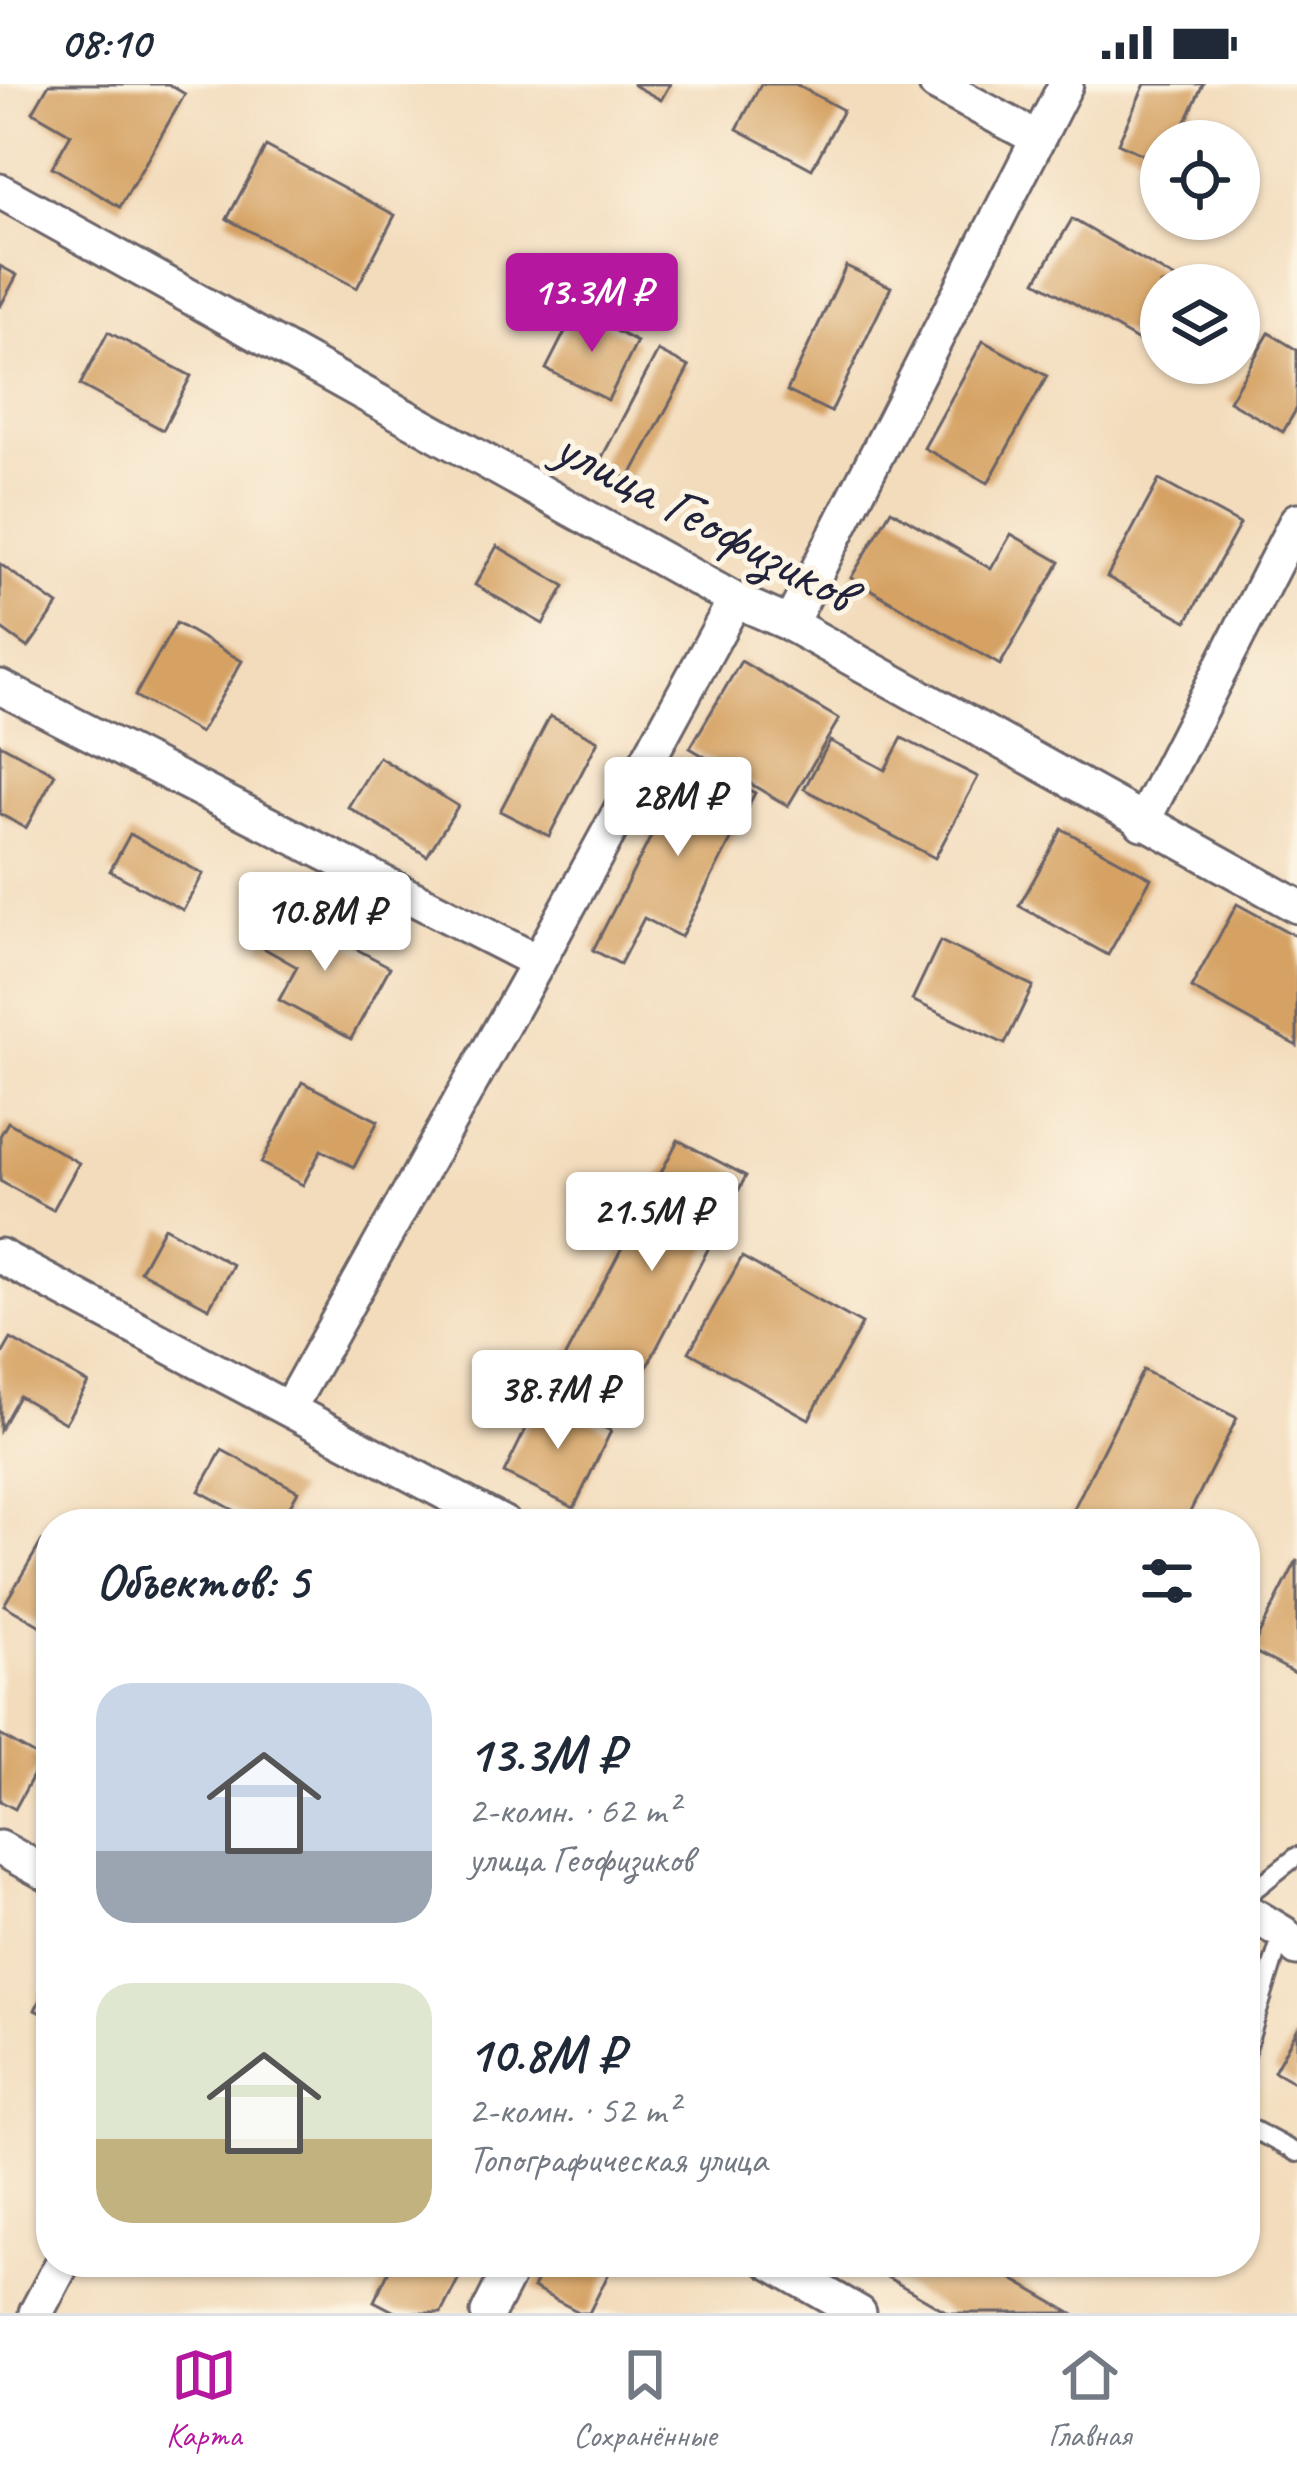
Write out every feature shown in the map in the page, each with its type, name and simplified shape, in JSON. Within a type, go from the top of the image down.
[{"type":"street","points":[[936,84],[1037,138]]},
{"type":"street","points":[[790,624],[1066,84]]},
{"type":"street","name":"улица Геофизиков","points":[[0,191],[1297,906]]},
{"type":"street","points":[[1142,823],[1297,520]]},
{"type":"street","points":[[289,1408],[735,600]]},
{"type":"street","points":[[0,687],[538,962]]},
{"type":"street","points":[[0,1256],[476,1509]]},
{"type":"street","points":[[0,1848],[36,1868]]},
{"type":"street","points":[[1260,1921],[1290,1941]]},
{"type":"street","points":[[36,2313],[55,2277]]},
{"type":"street","points":[[488,2313],[506,2277]]},
{"type":"street","points":[[817,2277],[859,2313]]},
{"type":"lane","points":[[1260,1897],[1297,1856]]},
{"type":"lane","points":[[1260,2016],[1290,1941]]},
{"type":"lane","points":[[1260,2134],[1297,2153]]},
{"type":"building","points":[[49,84],[168,84],[185,94],[120,207],[52,167],[71,134],[33,112]]},
{"type":"building","points":[[632,84],[670,84],[661,100]]},
{"type":"building","points":[[761,84],[795,84],[843,110],[812,169],[737,129]]},
{"type":"building","points":[[1145,84],[1203,84],[1187,120],[1140,120],[1140,153],[1118,143]]},
{"type":"building","points":[[266,146],[395,215],[357,288],[227,219]]},
{"type":"building","points":[[1072,219],[1150,264],[1140,264],[1140,342],[1036,281]]},
{"type":"building","points":[[0,266],[17,275],[0,307]]},
{"type":"building","points":[[846,266],[891,287],[831,412],[787,391]]},
{"type":"building","points":[[576,310],[637,342],[608,400],[546,369]]},
{"type":"building","points":[[108,332],[191,376],[163,430],[80,385]]},
{"type":"building","points":[[1269,333],[1297,350],[1297,408],[1283,432],[1229,401],[1239,384],[1260,384],[1260,348]]},
{"type":"building","points":[[983,341],[1047,376],[988,483],[924,448]]},
{"type":"building","points":[[658,351],[689,367],[629,479],[599,463]]},
{"type":"building","points":[[1159,480],[1240,524],[1187,621],[1107,577]]},
{"type":"building","points":[[891,510],[991,569],[1011,534],[1060,562],[1000,665],[851,578]]},
{"type":"building","points":[[497,546],[565,586],[543,624],[475,585]]},
{"type":"building","points":[[0,564],[58,605],[28,648],[0,628]]},
{"type":"building","points":[[176,623],[242,661],[200,733],[135,696]]},
{"type":"building","points":[[741,661],[839,719],[788,806],[690,748]]},
{"type":"building","points":[[550,716],[598,741],[549,836],[500,811]]},
{"type":"building","points":[[902,738],[978,777],[935,858],[804,789],[830,741],[885,770]]},
{"type":"building","points":[[0,744],[55,774],[26,828],[0,814]]},
{"type":"building","points":[[379,757],[458,806],[427,856],[348,807]]},
{"type":"building","points":[[690,760],[755,793],[681,937],[644,918],[620,964],[593,950]]},
{"type":"building","points":[[1062,829],[1151,878],[1108,955],[1019,906]]},
{"type":"building","points":[[130,834],[203,874],[183,910],[110,871]]},
{"type":"building","points":[[1237,904],[1297,937],[1297,1046],[1191,988]]},
{"type":"building","points":[[280,908],[390,967],[351,1039],[279,1000],[297,967],[260,946]]},
{"type":"building","points":[[940,941],[1033,986],[1005,1044],[912,1000]]},
{"type":"building","points":[[302,1082],[378,1121],[354,1167],[321,1150],[303,1185],[261,1163]]},
{"type":"building","points":[[8,1122],[79,1163],[53,1210],[0,1181],[0,1136]]},
{"type":"building","points":[[678,1140],[746,1176],[626,1407],[557,1372]]},
{"type":"building","points":[[164,1227],[233,1265],[209,1308],[140,1271]]},
{"type":"building","points":[[742,1257],[862,1324],[809,1419],[689,1352]]},
{"type":"building","points":[[11,1339],[88,1383],[65,1423],[19,1396],[0,1430],[0,1358]]},
{"type":"building","points":[[1143,1370],[1237,1418],[1192,1509],[1074,1509]]},
{"type":"building","points":[[542,1396],[611,1431],[574,1508],[504,1473]]},
{"type":"building","points":[[222,1450],[298,1491],[288,1509],[232,1509],[199,1491]]},
{"type":"building","points":[[36,1551],[36,1623],[4,1605]]},
{"type":"building","points":[[1297,1560],[1297,1674],[1260,1655],[1260,1632]]},
{"type":"building","points":[[0,1735],[36,1756],[36,1770],[15,1809],[0,1801]]},
{"type":"building","points":[[1297,2030],[1297,2084],[1274,2071]]},
{"type":"building","points":[[386,2277],[459,2277],[441,2313],[397,2313],[374,2301]]},
{"type":"building","points":[[538,2277],[607,2277],[589,2313],[533,2288]]},
{"type":"building","points":[[887,2277],[1009,2277],[1071,2313],[949,2313]]}]
